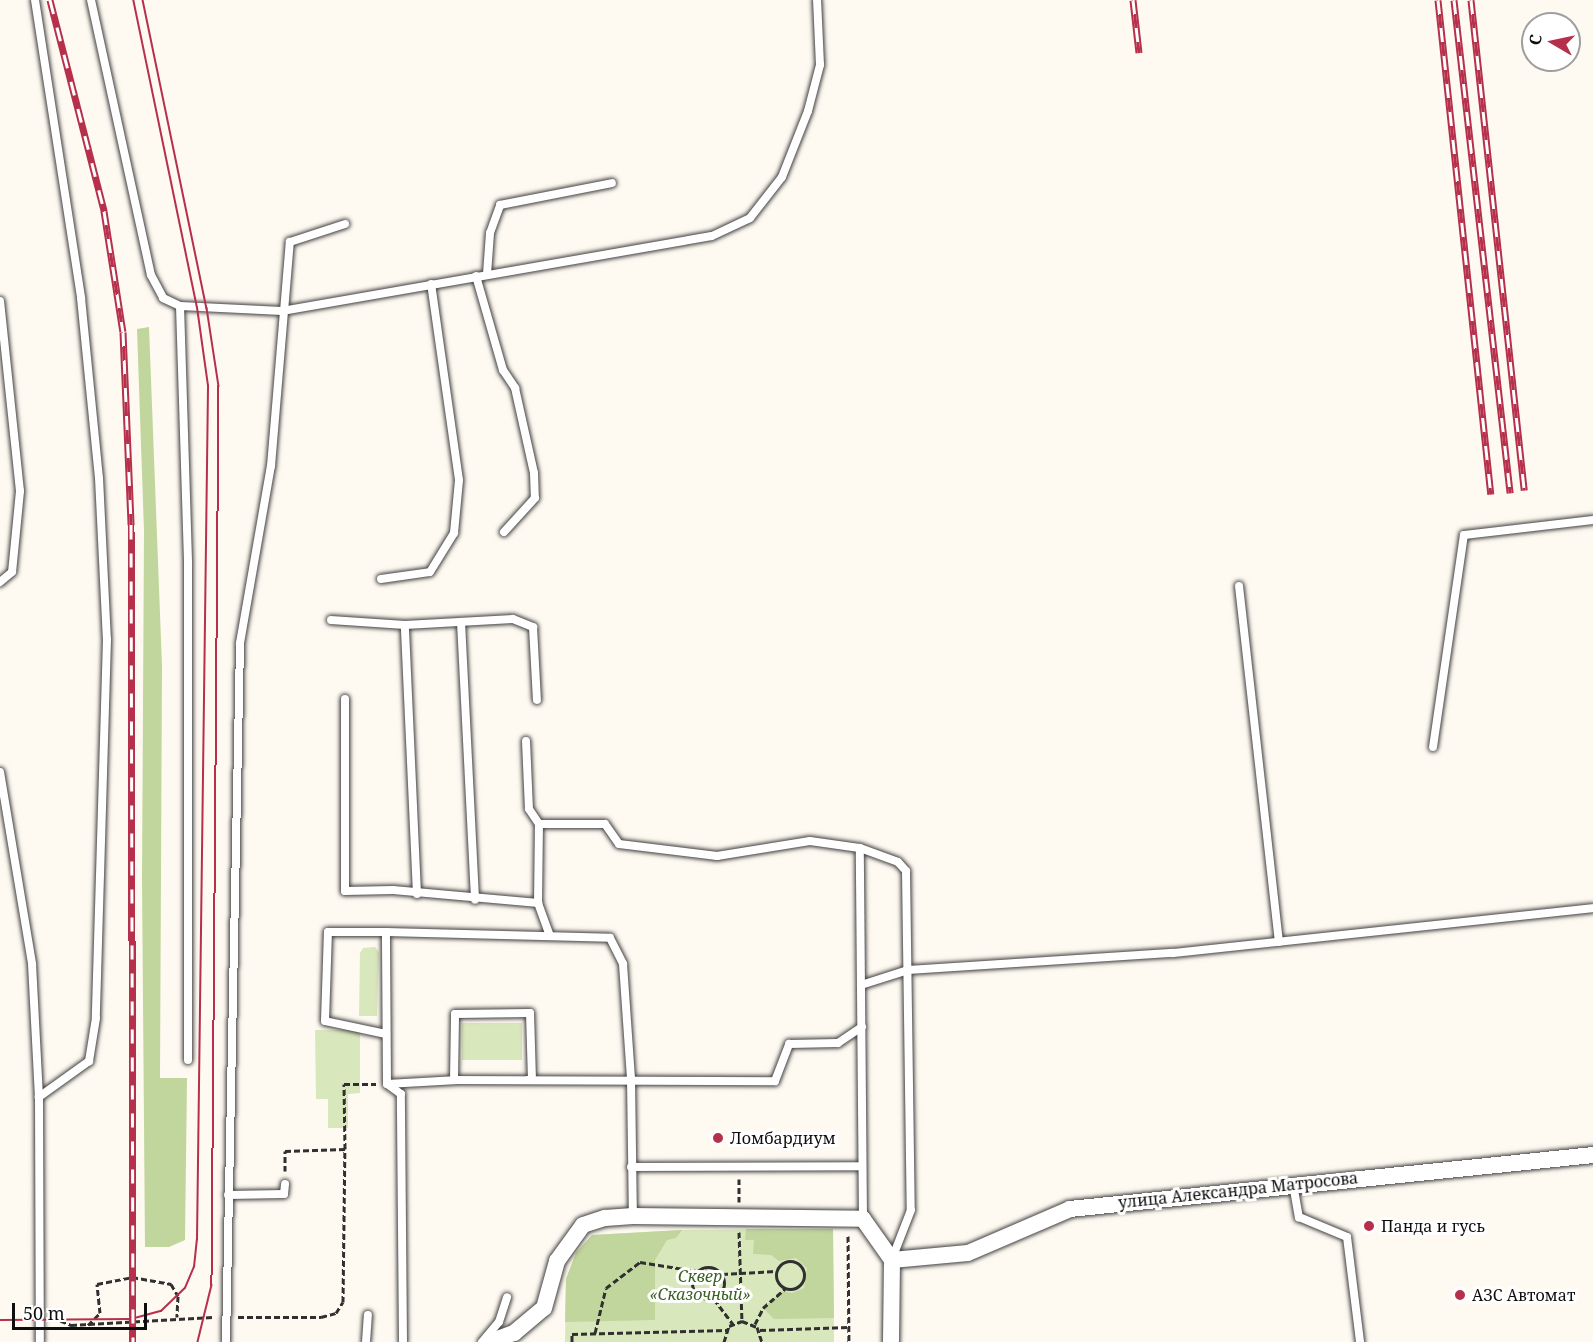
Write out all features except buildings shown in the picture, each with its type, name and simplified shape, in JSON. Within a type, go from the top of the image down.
[{"type":"street","name":"улица Александра Матросова","points":[[892,1260],[968,1252],[1070,1209],[1293,1183],[1593,1155]]},
{"type":"street","points":[[489,1342],[514,1333],[544,1308],[557,1261],[583,1225],[605,1218],[633,1216],[855,1219],[892,1260],[891,1342]]},
{"type":"lane","points":[[35,0],[81,298],[99,478],[107,639],[96,1018],[89,1061],[39,1097]]},
{"type":"lane","points":[[91,0],[151,275],[163,298],[180,306],[282,311],[712,236],[750,218],[782,177],[808,111],[820,64],[817,0]]},
{"type":"lane","points":[[487,274],[490,232],[500,205],[612,183]]},
{"type":"lane","points":[[226,1342],[240,643],[271,466],[282,311],[291,242],[345,224]]},
{"type":"lane","points":[[476,276],[503,370],[515,388],[534,473],[535,498],[504,532]]},
{"type":"lane","points":[[381,579],[430,572],[454,533],[459,480],[431,284]]},
{"type":"lane","points":[[0,301],[20,491],[12,572],[0,582]]},
{"type":"lane","points":[[180,306],[188,564],[188,1060]]},
{"type":"lane","points":[[1433,747],[1464,535],[1593,520]]},
{"type":"lane","points":[[1239,586],[1279,942]]},
{"type":"lane","points":[[331,620],[405,624],[513,619],[533,627],[537,700]]},
{"type":"lane","points":[[461,622],[475,900]]},
{"type":"lane","points":[[405,624],[417,894]]},
{"type":"lane","points":[[345,699],[345,891],[393,890],[475,900],[538,903]]},
{"type":"lane","points":[[526,741],[529,808],[539,824],[538,903],[549,934]]},
{"type":"lane","points":[[0,772],[32,964],[39,1097],[40,1342]]},
{"type":"lane","points":[[539,824],[605,824],[619,844],[717,856],[810,842],[860,848],[898,862],[906,871],[911,1210],[892,1260]]},
{"type":"lane","points":[[855,1219],[862,1166],[860,848]]},
{"type":"lane","points":[[861,985],[908,970],[1279,942],[1593,908]]},
{"type":"lane","points":[[386,1034],[325,1021],[328,932],[549,934],[610,938],[623,964],[631,1079],[633,1216]]},
{"type":"lane","points":[[386,932],[387,1084]]},
{"type":"lane","points":[[454,1080],[454,1014],[530,1013],[532,1080]]},
{"type":"lane","points":[[387,1084],[454,1080],[775,1081],[789,1044],[838,1043],[862,1027]]},
{"type":"lane","points":[[387,1084],[401,1094],[398,1142],[403,1342]]},
{"type":"lane","points":[[632,1167],[862,1166]]},
{"type":"lane","points":[[1293,1183],[1299,1217],[1347,1237],[1360,1342]]},
{"type":"lane","points":[[228,1195],[284,1194],[285,1184]]},
{"type":"lane","points":[[482,1342],[499,1322],[507,1297]]},
{"type":"lane","points":[[366,1342],[368,1315]]},
{"type":"path","points":[[258,1318],[321,1317],[336,1313],[343,1302],[344,1084],[387,1084]]},
{"type":"path","points":[[285,1184],[285,1151],[345,1149]]},
{"type":"path","points":[[739,1166],[740,1210]]},
{"type":"path","points":[[849,1342],[855,1219]]},
{"type":"path","points":[[739,1232],[742,1321]]},
{"type":"path","points":[[594,1334],[606,1288],[640,1262],[696,1271],[709,1266],[722,1274],[776,1271],[786,1261],[796,1262],[803,1268],[805,1278],[799,1287],[785,1289],[763,1308],[754,1324]]},
{"type":"path","points":[[696,1271],[692,1278],[694,1292],[699,1298],[713,1299],[733,1324]]},
{"type":"path","points":[[776,1271],[777,1280],[785,1289]]},
{"type":"path","points":[[713,1299],[724,1288],[722,1274]]},
{"type":"path","points":[[88,1325],[100,1313],[97,1284],[132,1277],[171,1284],[178,1296],[177,1318]]},
{"type":"path","points":[[40,1307],[71,1325],[166,1322],[177,1318],[207,1317]]},
{"type":"path","points":[[724,1342],[727,1330],[733,1324],[742,1321],[754,1324],[760,1330],[762,1342]]},
{"type":"path","points":[[760,1330],[849,1327]]},
{"type":"path","points":[[572,1342],[572,1334],[727,1330]]},
{"type":"green space","points":[[149,327],[162,666],[160,1078],[187,1078],[185,1240],[169,1247],[145,1247],[142,878],[144,531],[137,329]]},
{"type":"green space","points":[[375,947],[379,952],[377,1016],[359,1016],[360,953],[363,948]]},
{"type":"green space","points":[[462,1023],[522,1023],[522,1060],[462,1060]]},
{"type":"green space","points":[[315,1030],[360,1030],[360,1093],[348,1094],[348,1128],[328,1128],[328,1099],[316,1099]]},
{"type":"green space","points":[[746,1229],[833,1229],[834,1318],[774,1319],[763,1308],[782,1291],[792,1293],[804,1288],[807,1268],[796,1258],[779,1261],[771,1255],[753,1254],[754,1240],[745,1240]]},
{"type":"green space","name":"Сквер «Сказочный»","points":[[833,1229],[834,1342],[565,1342],[566,1279],[576,1253],[592,1235],[682,1230]]},
{"type":"green space","points":[[682,1230],[676,1238],[667,1240],[655,1260],[655,1320],[565,1322],[566,1279],[576,1253],[592,1235]]},
{"type":"tram line","points":[[0,1320],[131,1319],[161,1311],[185,1288],[194,1267],[197,1240],[208,386],[197,308],[133,0]]},
{"type":"tram line","points":[[143,0],[207,308],[219,386],[212,1285],[198,1342]]},
{"type":"railway","points":[[50,0],[104,211],[123,332],[131,525],[133,1342]]},
{"type":"railway","points":[[1133,0],[1139,53]]},
{"type":"railway","points":[[1438,0],[1491,494]]},
{"type":"railway","points":[[1454,0],[1510,493]]},
{"type":"railway","points":[[1471,0],[1524,490]]},
{"type":"place","name":"Ломбардиум","points":[[718,1138]]},
{"type":"place","name":"Панда и гусь","points":[[1369,1226]]},
{"type":"place","name":"АЗС Автомат","points":[[1460,1295]]}]
